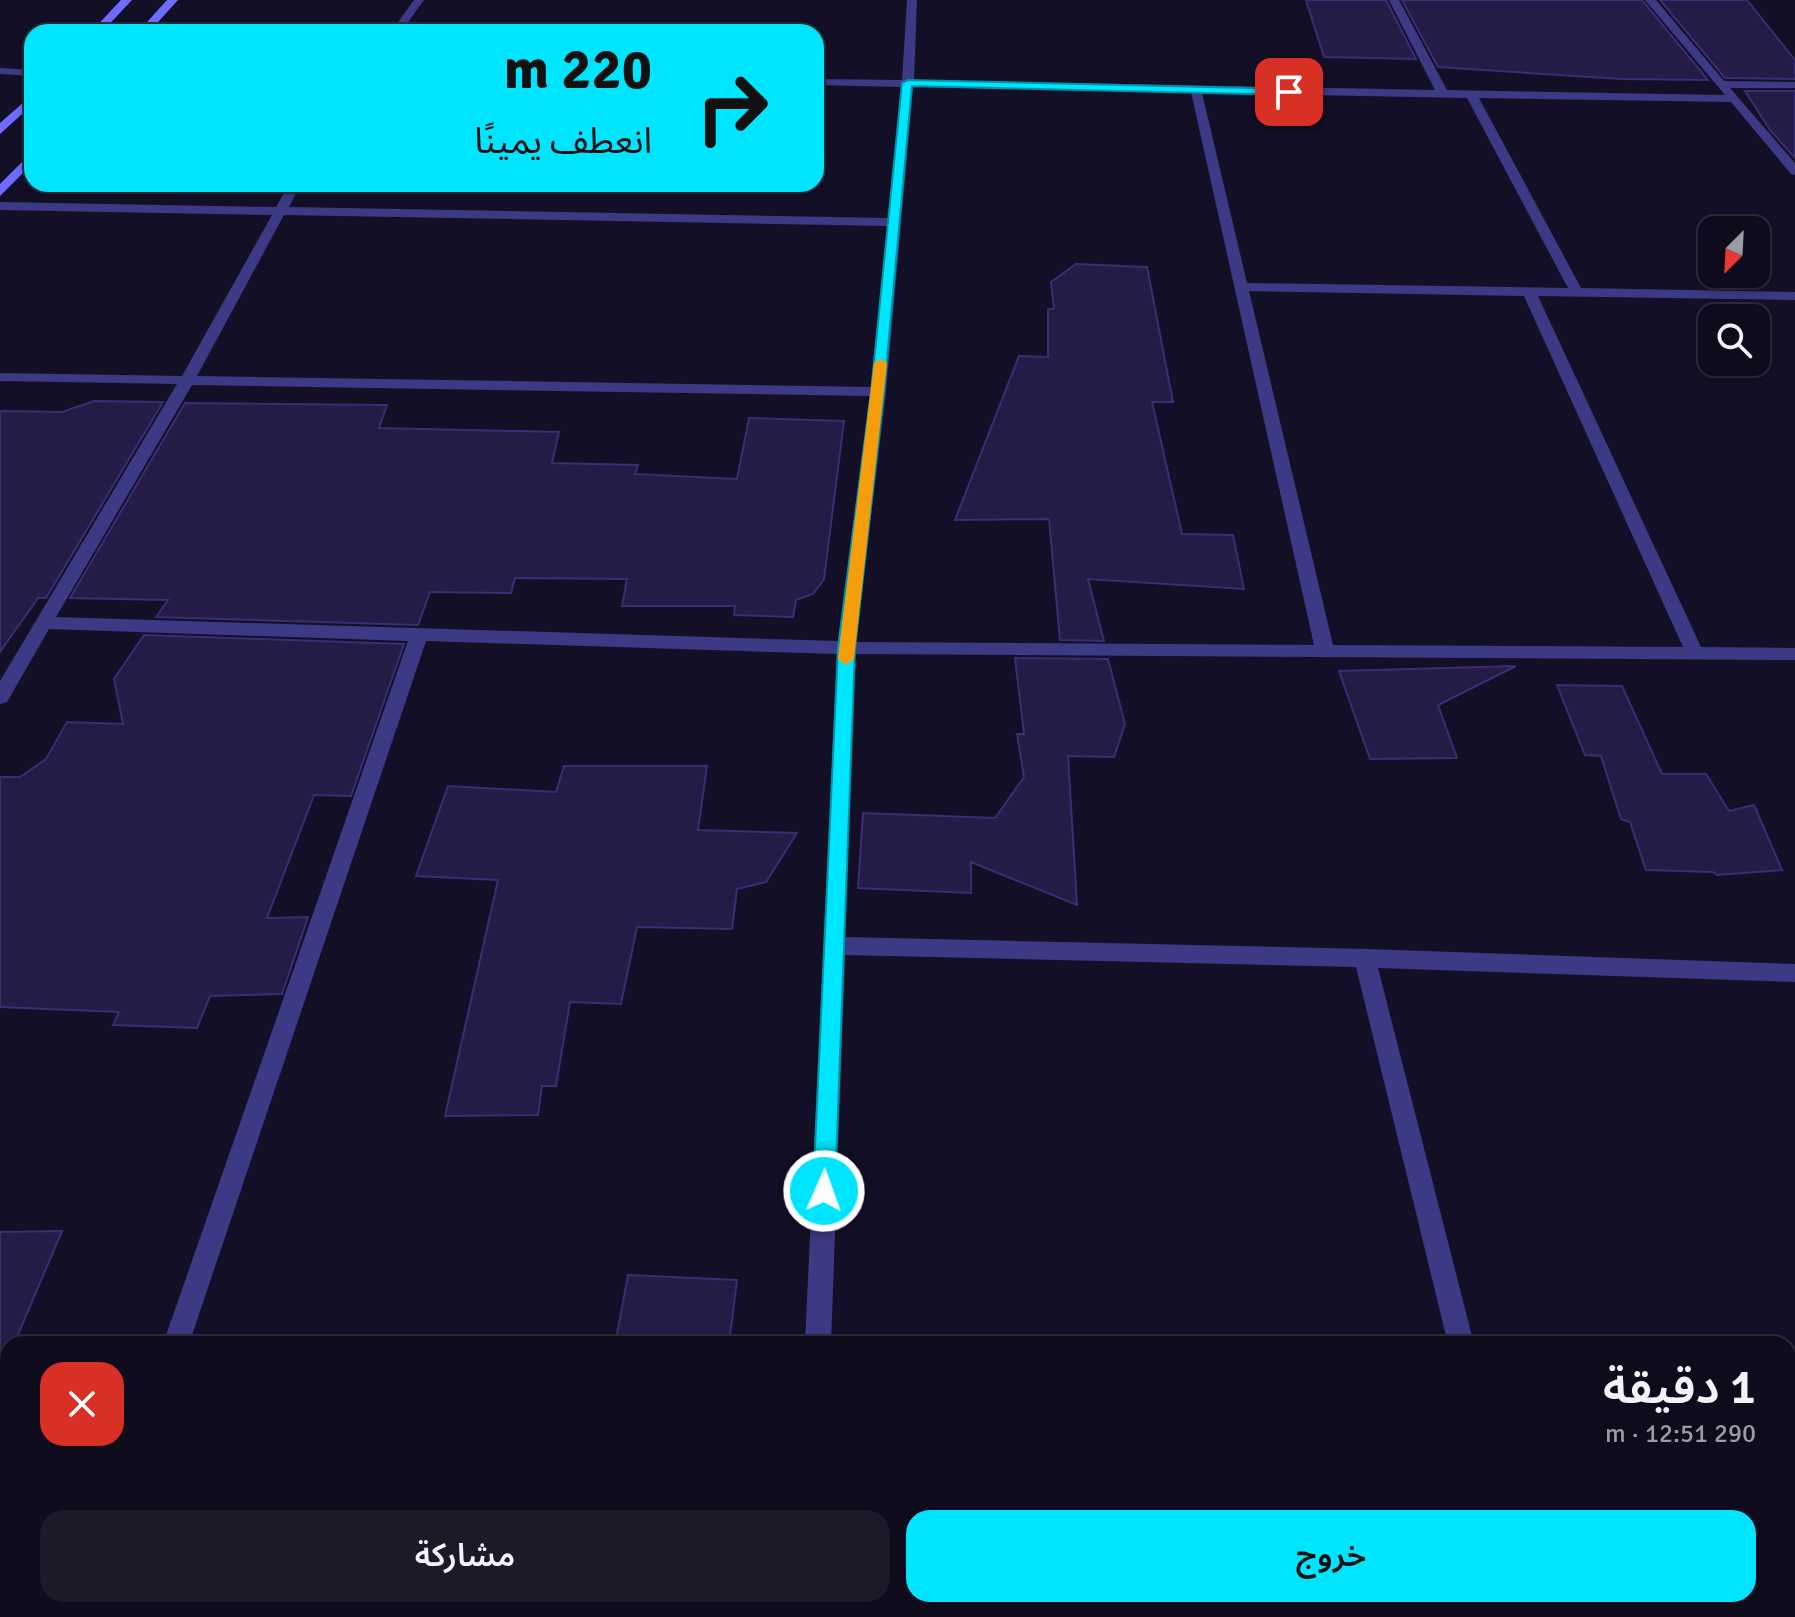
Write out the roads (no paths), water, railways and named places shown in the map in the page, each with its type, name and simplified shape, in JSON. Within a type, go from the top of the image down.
[{"type":"street","points":[[104,24],[127,0]]},
{"type":"street","points":[[150,24],[173,0]]},
{"type":"street","points":[[402,24],[419,0]]},
{"type":"street","points":[[818,1336],[846,648],[878,392],[908,83],[912,0]]},
{"type":"street","points":[[1394,0],[1444,96]]},
{"type":"street","points":[[1650,0],[1795,171]]},
{"type":"street","points":[[0,71],[24,72]]},
{"type":"street","points":[[824,82],[1734,99]]},
{"type":"street","points":[[1722,84],[1795,85]]},
{"type":"street","points":[[1196,90],[1325,651]]},
{"type":"street","points":[[1472,96],[1577,293]]},
{"type":"street","points":[[0,130],[24,106]]},
{"type":"street","points":[[0,192],[24,165]]},
{"type":"street","points":[[0,697],[187,380],[290,192]]},
{"type":"street","points":[[0,206],[894,222]]},
{"type":"street","points":[[1242,287],[1795,296]]},
{"type":"street","points":[[1529,292],[1695,653]]},
{"type":"street","points":[[0,377],[878,392]]},
{"type":"street","points":[[46,623],[846,648],[1795,654]]},
{"type":"street","points":[[179,1336],[419,635]]},
{"type":"street","points":[[834,946],[1365,958],[1795,973]]},
{"type":"street","points":[[1365,958],[1459,1336]]}]
